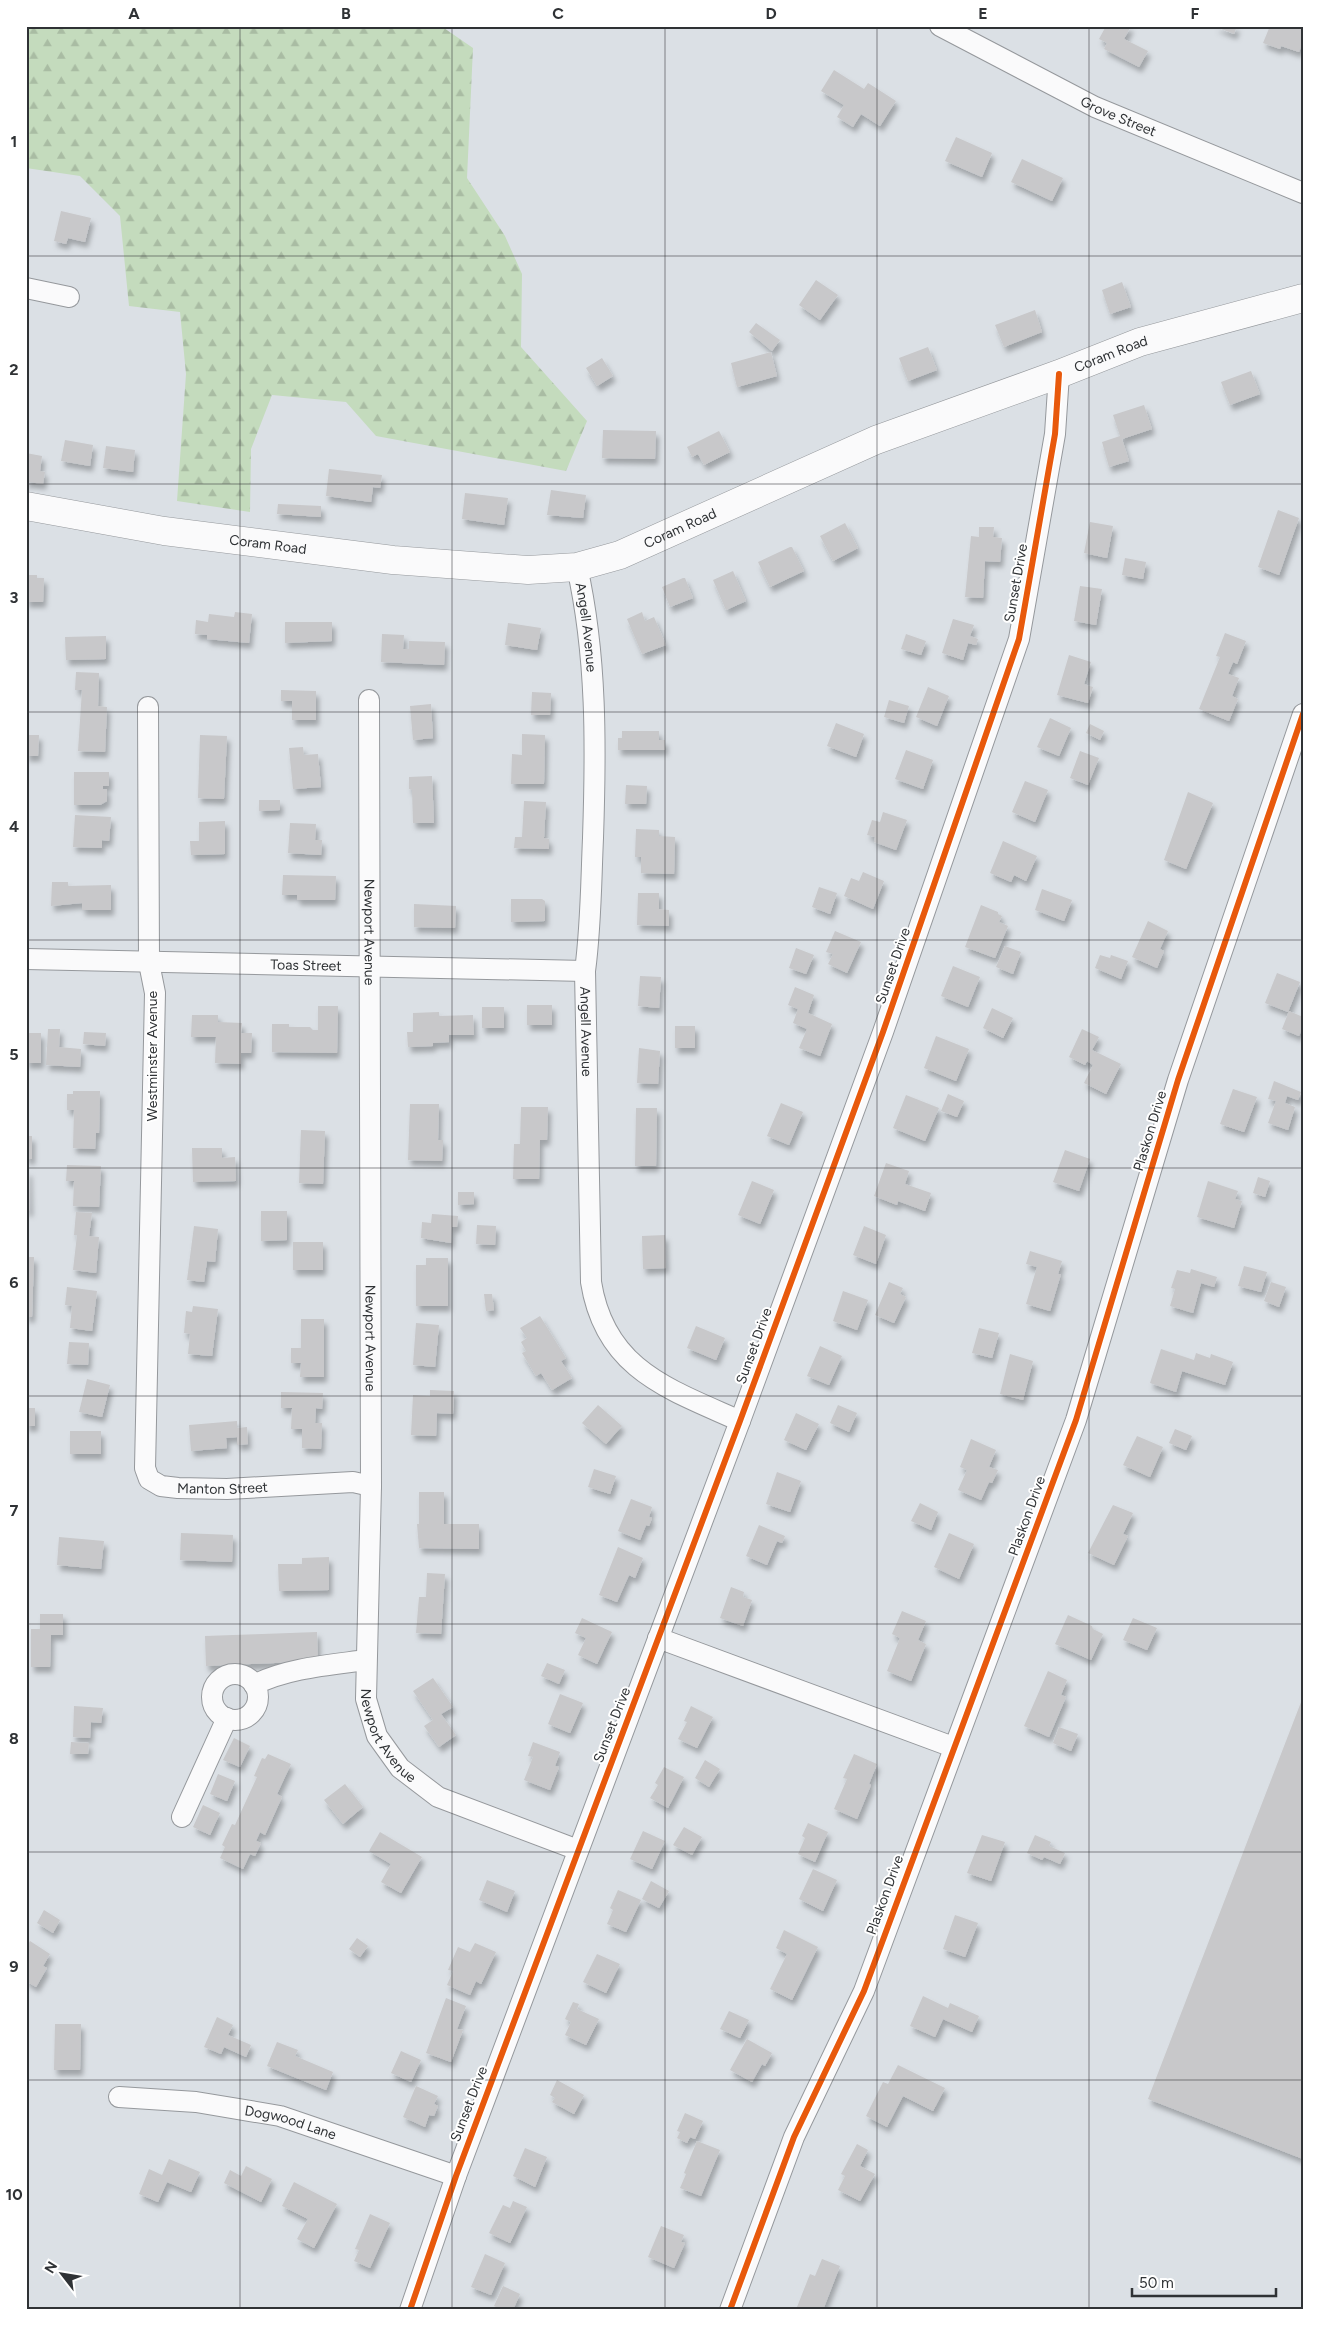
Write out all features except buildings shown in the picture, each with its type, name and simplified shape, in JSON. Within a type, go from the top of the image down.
[{"type":"street","name":"Grove Street","points":[[940,26],[1095,107],[1303,193]]},
{"type":"street","points":[[26,288],[69,297]]},
{"type":"street","name":"Coram Road","points":[[26,506],[164,531],[393,560],[528,570],[577,567],[620,555],[876,440],[1059,374],[1140,342],[1303,298]]},
{"type":"street","name":"Sunset Drive","points":[[410,2310],[456,2176],[740,1421],[883,1032],[1019,639],[1055,434],[1059,374]]},
{"type":"street","name":"Angell Avenue","points":[[577,567],[590,654],[596,748],[590,935],[585,971],[591,1282],[595,1305],[604,1326],[630,1363],[663,1386],[740,1421]]},
{"type":"street","name":"Newport Avenue","points":[[369,700],[368,966],[371,1486],[366,1699],[377,1736],[400,1768],[438,1797],[578,1850]]},
{"type":"street","name":"Westminster Avenue","points":[[146,1405],[154,993],[149,962],[148,707]]},
{"type":"street","name":"Plaskon Drive","points":[[730,2310],[794,2137],[864,1991],[1076,1420],[1178,1080],[1303,714]]},
{"type":"street","name":"Toas Street","points":[[26,959],[585,971]]},
{"type":"street","name":"Manton Street","points":[[146,1405],[145,1468],[149,1479],[161,1486],[228,1489],[354,1482],[371,1486]]},
{"type":"street","points":[[658,1638],[953,1747]]},
{"type":"street","points":[[254,1685],[265,1680],[326,1665],[366,1660]]},
{"type":"street","points":[[238,1674],[248,1679],[254,1685],[258,1698],[252,1712],[239,1719],[227,1718],[219,1713],[214,1703],[213,1692],[218,1682],[228,1676],[238,1674]]},
{"type":"street","points":[[182,1817],[227,1718]]},
{"type":"street","name":"Dogwood Lane","points":[[119,2097],[196,2102],[280,2116],[456,2176]]},
{"type":"green space","points":[[26,26],[441,26],[473,48],[467,178],[505,236],[522,274],[521,347],[587,421],[566,471],[376,436],[346,402],[272,395],[251,449],[250,512],[177,501],[186,374],[180,312],[129,306],[120,216],[80,176],[26,168]]},
{"type":"cycle path","points":[[410,2310],[456,2176],[740,1421],[883,1032],[1019,639],[1055,434],[1059,374]]},
{"type":"cycle path","points":[[730,2310],[794,2137],[864,1991],[1076,1420],[1178,1080],[1303,714]]}]
